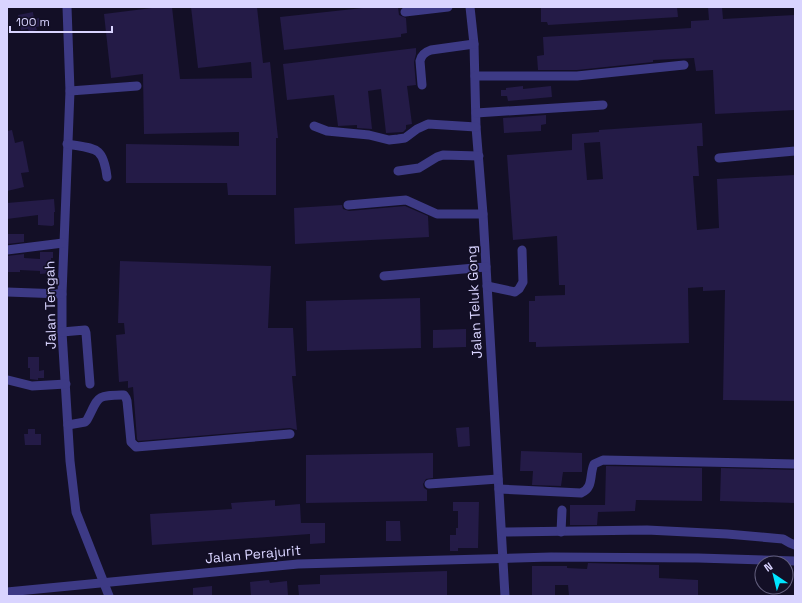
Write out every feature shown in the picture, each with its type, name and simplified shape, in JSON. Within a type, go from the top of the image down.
[{"type":"street","name":"Jalan Tengah","points":[[67,7],[70,91],[63,243],[62,332],[70,461],[76,512],[109,596]]},
{"type":"street","points":[[405,12],[448,7]]},
{"type":"street","name":"Jalan Teluk Gong","points":[[470,7],[474,44],[476,127],[483,214],[505,596]]},
{"type":"street","points":[[422,86],[420,61],[421,57],[427,51],[474,44]]},
{"type":"street","points":[[475,76],[576,76],[684,65]]},
{"type":"street","points":[[70,91],[136,86]]},
{"type":"street","points":[[476,113],[603,105]]},
{"type":"street","points":[[314,126],[326,131],[365,134],[389,140],[405,138],[417,129],[428,124],[476,127]]},
{"type":"street","points":[[67,144],[97,150],[105,161],[107,177]]},
{"type":"street","points":[[719,158],[795,151]]},
{"type":"street","points":[[398,171],[419,168],[443,155],[479,156]]},
{"type":"street","points":[[348,205],[406,200],[414,202],[437,214],[483,214]]},
{"type":"street","points":[[7,250],[63,243]]},
{"type":"street","points":[[487,286],[515,292],[520,290],[523,282],[522,250]]},
{"type":"street","points":[[384,276],[486,267]]},
{"type":"street","points":[[7,292],[62,294]]},
{"type":"street","points":[[62,332],[85,330],[90,384]]},
{"type":"street","points":[[8,380],[32,386],[66,384]]},
{"type":"street","points":[[68,425],[85,422],[97,400],[102,396],[124,396],[127,401],[131,442],[136,447],[290,434]]},
{"type":"street","points":[[499,489],[581,493],[587,490],[591,484],[594,464],[603,460],[795,464]]},
{"type":"street","points":[[430,484],[498,479]]},
{"type":"street","points":[[561,532],[562,510]]},
{"type":"street","points":[[502,532],[647,530],[727,534],[783,539],[790,544],[795,545]]},
{"type":"street","name":"Jalan Perajurit","points":[[7,592],[293,564],[550,557],[690,558],[795,561]]},
{"type":"building","points":[[160,7],[172,7],[180,79],[252,78],[251,62],[198,68],[191,7],[257,7],[263,63],[270,62],[278,138],[276,138],[276,195],[228,195],[227,183],[126,183],[126,144],[239,146],[239,132],[144,134],[143,74],[111,78],[104,14]]},
{"type":"building","points":[[372,7],[398,7],[399,15],[406,18],[407,33],[401,34],[401,37],[284,50],[280,17]]},
{"type":"building","points":[[541,7],[677,7],[678,17],[548,25],[547,22],[541,22]]},
{"type":"building","points":[[708,7],[722,7],[723,19],[795,15],[795,110],[715,114],[713,70],[696,71],[694,58],[653,60],[653,62],[577,70],[538,70],[537,56],[544,55],[543,37],[691,28],[691,21],[709,20]]},
{"type":"building","points":[[33,12],[34,19],[39,18],[41,26],[36,27],[37,30],[29,32],[28,29],[21,30],[18,15]]},
{"type":"building","points":[[416,48],[414,62],[416,85],[407,86],[412,124],[406,125],[406,129],[403,132],[386,133],[381,89],[368,91],[372,129],[357,128],[357,125],[338,126],[334,95],[287,100],[283,64]]},
{"type":"building","points":[[523,86],[523,89],[551,86],[552,97],[508,101],[507,96],[501,96],[501,90]]},
{"type":"building","points":[[546,115],[546,124],[541,125],[541,131],[504,133],[503,118]]},
{"type":"building","points":[[702,123],[703,146],[697,146],[699,176],[693,176],[697,230],[719,228],[717,179],[795,175],[795,401],[723,400],[725,290],[703,291],[703,287],[688,288],[689,343],[536,347],[536,342],[529,342],[529,301],[535,301],[535,296],[565,295],[565,285],[559,285],[557,236],[513,240],[507,155],[572,150],[572,134],[599,132],[599,130]],"holes":[[[600,142],[603,179],[587,180],[584,143]]]},
{"type":"building","points":[[12,130],[15,143],[23,141],[29,172],[21,173],[24,187],[7,191],[7,131]]},
{"type":"building","points":[[54,199],[55,212],[54,225],[52,226],[38,225],[38,215],[7,219],[7,203]]},
{"type":"building","points":[[342,205],[343,209],[349,211],[405,206],[428,216],[429,237],[295,244],[294,208]]},
{"type":"building","points":[[7,234],[24,234],[24,242],[7,244]]},
{"type":"building","points":[[40,252],[53,252],[53,258],[51,258],[52,273],[40,274],[40,271],[20,270],[20,272],[7,272],[7,256],[24,254],[24,258],[40,259]]},
{"type":"building","points":[[120,261],[271,266],[268,328],[293,328],[296,376],[292,376],[297,430],[290,428],[138,441],[133,387],[128,388],[128,381],[119,382],[116,335],[125,334],[124,323],[118,323]]},
{"type":"building","points":[[420,298],[421,348],[307,351],[306,301]]},
{"type":"building","points":[[466,329],[466,347],[433,348],[433,330]]},
{"type":"building","points":[[28,357],[39,357],[39,371],[44,370],[44,378],[38,378],[38,380],[30,379]]},
{"type":"building","points":[[469,427],[470,446],[458,447],[456,428]]},
{"type":"building","points":[[28,429],[35,429],[35,434],[41,434],[41,445],[25,445],[24,434],[28,434]]},
{"type":"building","points":[[521,451],[582,453],[582,472],[563,472],[561,486],[532,485],[533,471],[520,471]]},
{"type":"building","points":[[433,453],[433,478],[426,479],[423,484],[424,488],[427,490],[427,501],[306,503],[306,455]]},
{"type":"building","points":[[606,466],[702,468],[702,501],[636,500],[635,511],[598,512],[597,525],[570,525],[570,505],[605,505]]},
{"type":"building","points":[[721,468],[795,470],[795,503],[720,501]]},
{"type":"building","points":[[275,500],[275,506],[300,504],[301,523],[325,523],[325,543],[310,544],[310,534],[152,545],[150,514],[232,509],[231,503]]},
{"type":"building","points":[[453,502],[479,502],[478,548],[458,548],[458,551],[450,551],[450,535],[456,535],[456,528],[458,528],[458,511],[453,511]]},
{"type":"building","points":[[386,521],[400,521],[401,541],[386,541]]},
{"type":"building","points":[[588,563],[659,565],[659,578],[698,580],[698,596],[569,596],[568,585],[555,585],[555,596],[532,596],[532,566],[567,566],[567,568],[587,569]]},
{"type":"building","points":[[447,571],[447,596],[299,596],[298,585],[320,584],[320,575]]},
{"type":"building","points":[[269,580],[270,583],[287,581],[288,596],[251,596],[250,582]]},
{"type":"building","points":[[212,586],[212,596],[193,596],[193,588]]}]
